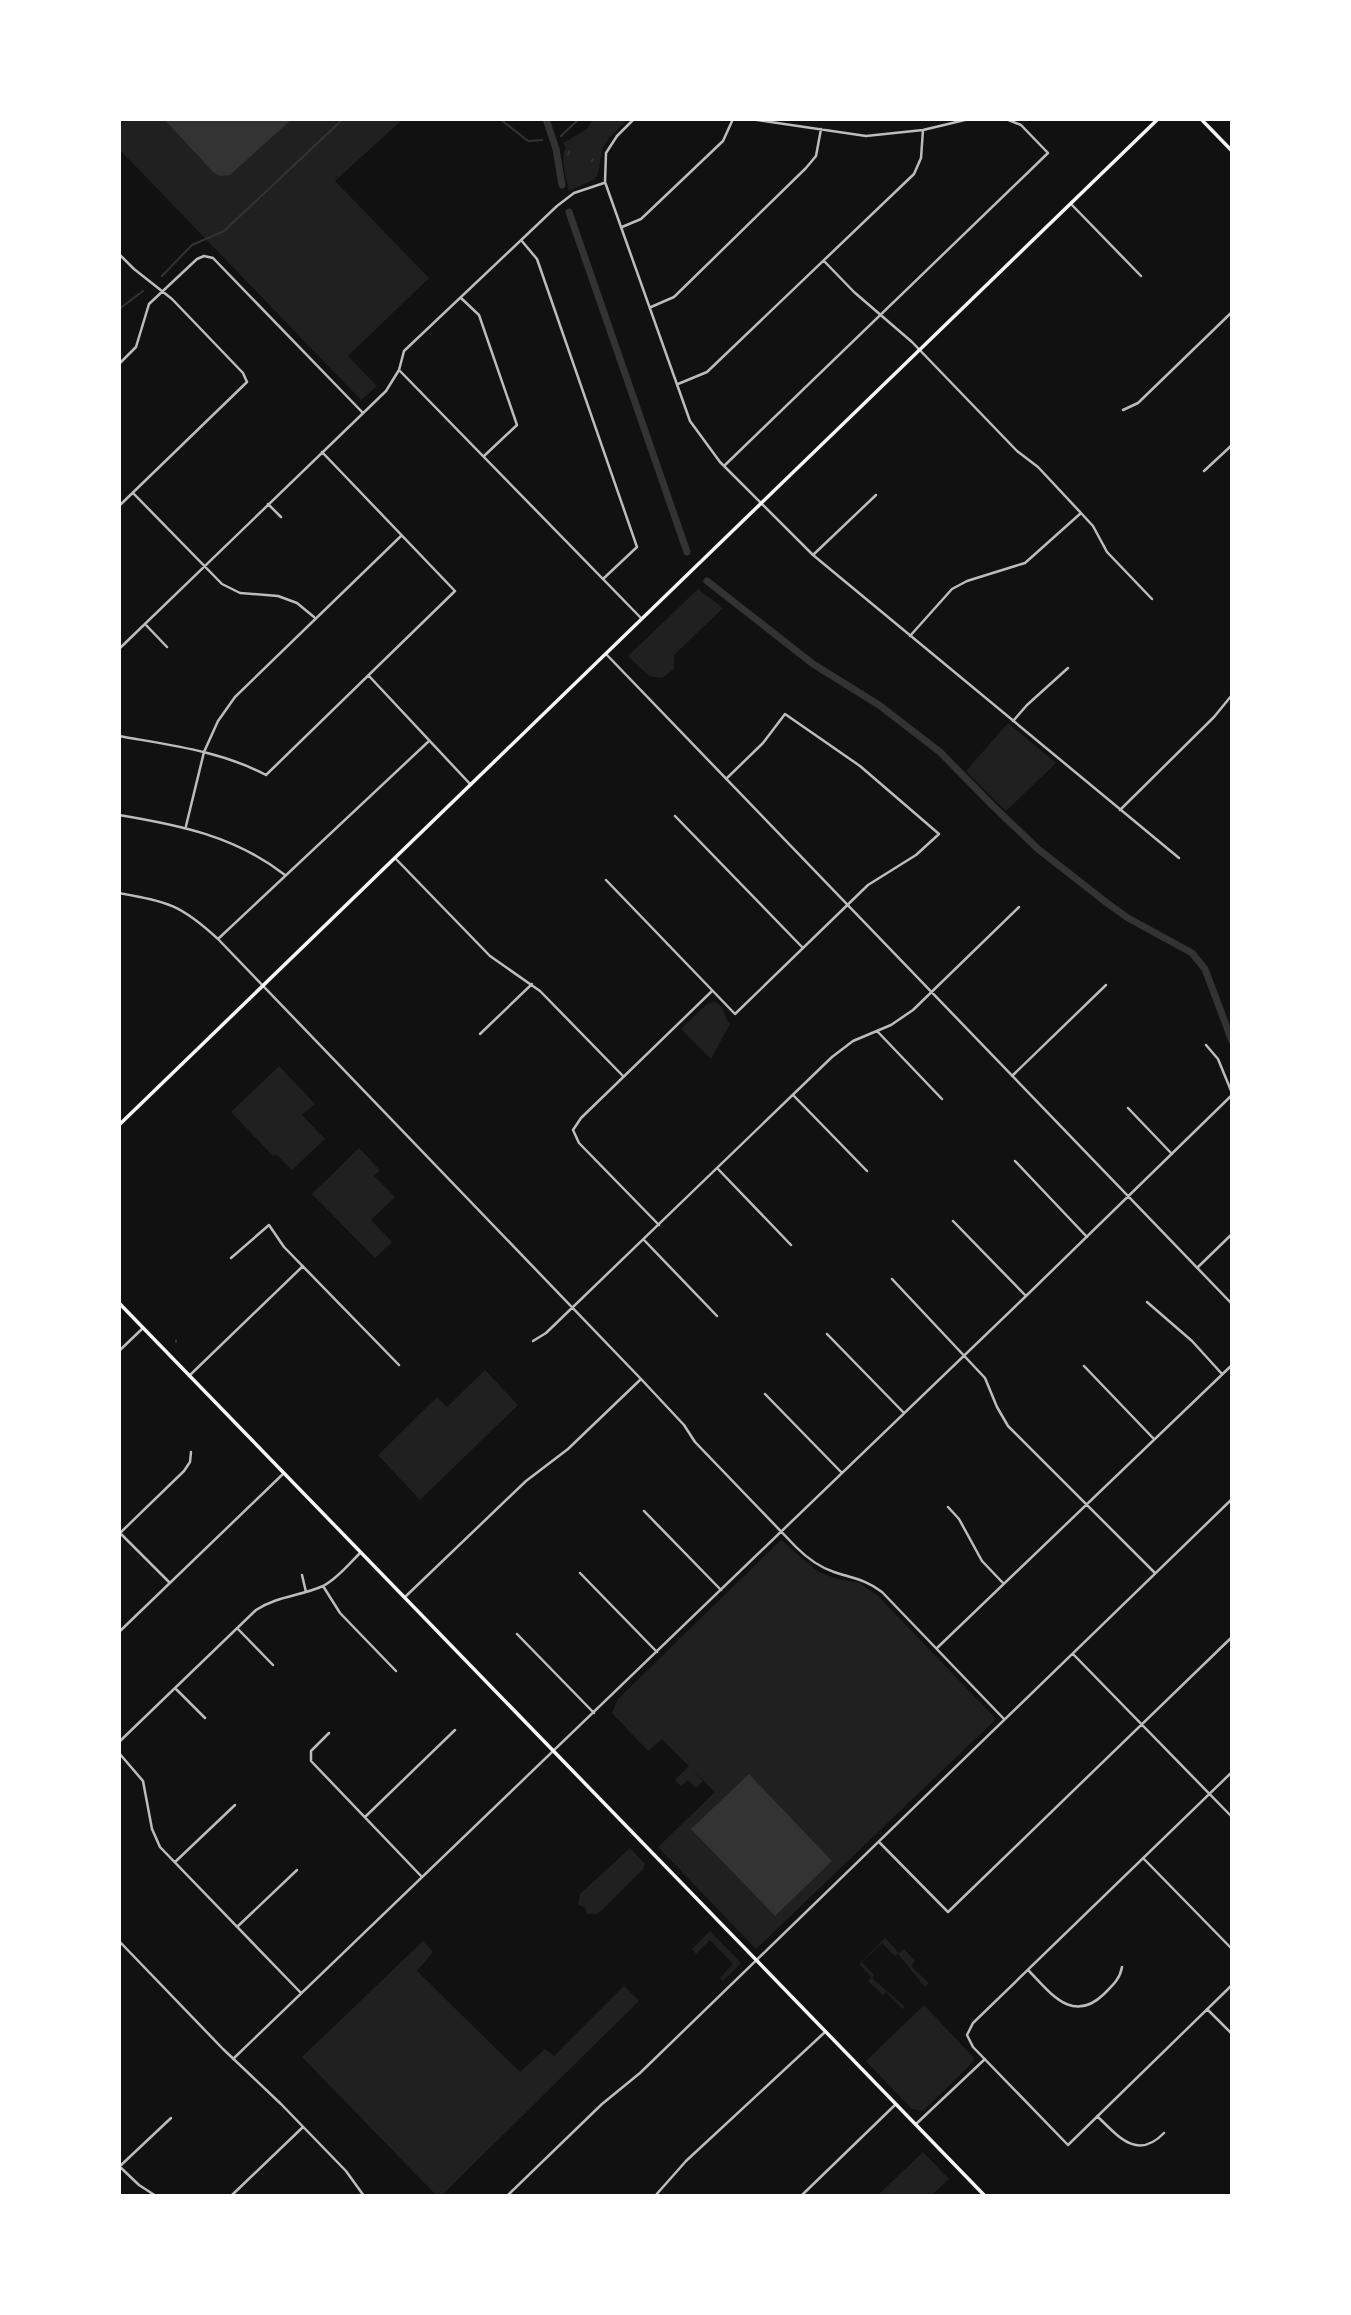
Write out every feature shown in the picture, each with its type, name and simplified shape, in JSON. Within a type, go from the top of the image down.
[{"type":"main road","points":[[119,1125],[1158,119]]},
{"type":"main road","points":[[1201,119],[1232,151]]},
{"type":"main road","points":[[119,1303],[985,2196]]},
{"type":"street","points":[[634,119],[617,136],[606,153],[605,182],[690,421],[704,443],[813,555],[1179,858]]},
{"type":"street","points":[[622,227],[640,219],[723,141],[733,119]]},
{"type":"street","points":[[750,119],[866,136],[923,130],[969,119]]},
{"type":"street","points":[[724,466],[1048,153],[1021,125],[1006,119]]},
{"type":"street","points":[[650,308],[674,297],[806,168],[816,156],[821,129]]},
{"type":"street","points":[[677,384],[707,372],[914,174],[921,158],[923,130]]},
{"type":"street","points":[[119,649],[386,391],[399,370],[404,352],[460,297],[574,193],[605,182]]},
{"type":"street","points":[[1072,205],[1141,276]]},
{"type":"street","points":[[521,240],[537,259],[637,547],[603,579]]},
{"type":"street","points":[[119,254],[162,291],[243,373],[247,382],[119,506]]},
{"type":"street","points":[[119,363],[136,347],[149,304],[197,258],[204,256],[213,258],[363,413]]},
{"type":"street","points":[[824,261],[880,316],[899,328],[1017,452],[1038,467],[1093,526],[1107,552],[1152,599]]},
{"type":"street","points":[[460,297],[479,315],[517,425],[484,456]]},
{"type":"street","points":[[1123,410],[1138,403],[1232,313]]},
{"type":"street","points":[[399,370],[643,619]]},
{"type":"street","points":[[1205,471],[1232,445]]},
{"type":"street","points":[[119,736],[204,752],[247,765],[266,775],[455,591],[322,452]]},
{"type":"street","points":[[133,493],[222,584],[240,593],[278,596],[297,603],[315,618]]},
{"type":"street","points":[[813,555],[876,495]]},
{"type":"street","points":[[268,504],[281,517]]},
{"type":"street","points":[[910,636],[952,589],[967,581],[1025,563],[1081,513]]},
{"type":"street","points":[[186,826],[204,752],[218,721],[234,697],[401,535]]},
{"type":"street","points":[[145,624],[167,647]]},
{"type":"street","points":[[606,654],[1232,1304]]},
{"type":"street","points":[[1013,721],[1068,668]]},
{"type":"street","points":[[369,676],[471,785]]},
{"type":"street","points":[[1120,810],[1232,695]]},
{"type":"street","points":[[606,880],[735,1014],[877,878],[916,855],[939,834],[860,766],[785,714],[763,743],[726,779]]},
{"type":"street","points":[[218,939],[429,741]]},
{"type":"street","points":[[119,815],[186,826],[238,845],[285,875]]},
{"type":"street","points":[[675,816],[803,948]]},
{"type":"street","points":[[395,858],[490,956],[532,984],[623,1076]]},
{"type":"street","points":[[119,893],[165,902],[192,915],[218,939],[641,1379],[684,1425],[695,1442],[808,1559],[832,1572],[870,1583],[937,1648],[1004,1719]]},
{"type":"street","points":[[533,1341],[546,1333],[842,1049],[903,1017],[1019,907]]},
{"type":"street","points":[[480,1034],[532,984]]},
{"type":"street","points":[[1012,1076],[1106,985]]},
{"type":"street","points":[[659,1225],[579,1143],[573,1130],[581,1118],[623,1076],[712,991]]},
{"type":"street","points":[[877,1031],[942,1099]]},
{"type":"street","points":[[233,2059],[1026,1296],[1232,1094],[1219,1059],[1206,1045]]},
{"type":"street","points":[[793,1095],[867,1171]]},
{"type":"street","points":[[1128,1108],[1172,1154]]},
{"type":"street","points":[[1015,1161],[1087,1237]]},
{"type":"street","points":[[717,1168],[791,1245]]},
{"type":"street","points":[[953,1221],[1026,1296]]},
{"type":"street","points":[[231,1258],[269,1225],[284,1247],[399,1365]]},
{"type":"street","points":[[1197,1268],[1232,1234]]},
{"type":"street","points":[[643,1239],[717,1316]]},
{"type":"street","points":[[189,1376],[303,1266]]},
{"type":"street","points":[[892,1279],[985,1378],[997,1407],[1009,1426],[1154,1572]]},
{"type":"street","points":[[1147,1302],[1192,1341],[1222,1374]]},
{"type":"street","points":[[119,1351],[143,1328]]},
{"type":"street","points":[[827,1335],[904,1413]]},
{"type":"street","points":[[937,1648],[1232,1365]]},
{"type":"street","points":[[1084,1366],[1153,1438]]},
{"type":"street","points":[[405,1598],[526,1481],[568,1449],[641,1379]]},
{"type":"street","points":[[765,1394],[842,1473]]},
{"type":"street","points":[[170,1583],[120,1533],[184,1471],[190,1462],[191,1452]]},
{"type":"street","points":[[119,1632],[284,1473]]},
{"type":"street","points":[[507,2196],[608,2098],[640,2073],[757,1961],[1232,1499]]},
{"type":"street","points":[[948,1507],[982,1561],[1003,1583]]},
{"type":"street","points":[[644,1511],[721,1590]]},
{"type":"street","points":[[119,1742],[237,1628],[268,1603],[323,1586],[334,1579],[361,1552]]},
{"type":"street","points":[[580,1573],[657,1651]]},
{"type":"street","points":[[302,1575],[306,1592]]},
{"type":"street","points":[[323,1586],[340,1613],[396,1671]]},
{"type":"street","points":[[237,1628],[273,1665]]},
{"type":"street","points":[[517,1634],[594,1713]]},
{"type":"street","points":[[879,1842],[947,1912],[1232,1637]]},
{"type":"street","points":[[1073,1654],[1232,1817]]},
{"type":"street","points":[[176,1688],[205,1718]]},
{"type":"street","points":[[365,1817],[455,1730]]},
{"type":"street","points":[[329,1733],[312,1751],[310,1756],[314,1765],[422,1877]]},
{"type":"street","points":[[119,1753],[140,1777],[154,1835],[160,1847],[301,1993]]},
{"type":"street","points":[[1232,1772],[973,2023],[967,2035],[971,2045],[1068,2145],[1232,1985]]},
{"type":"street","points":[[175,1863],[234,1805]]},
{"type":"street","points":[[1143,1858],[1232,1950]]},
{"type":"street","points":[[237,1927],[297,1870]]},
{"type":"street","points":[[119,1941],[303,2127],[352,2178],[364,2196]]},
{"type":"street","points":[[1028,1970],[1060,2002],[1084,2007],[1099,1998],[1115,1982],[1121,1975],[1122,1967]]},
{"type":"street","points":[[1207,2009],[1232,2034]]},
{"type":"street","points":[[655,2196],[696,2152],[825,2032]]},
{"type":"street","points":[[916,2125],[985,2059]]},
{"type":"street","points":[[801,2196],[896,2104]]},
{"type":"street","points":[[1097,2116],[1119,2137],[1134,2145],[1151,2143],[1164,2133]]},
{"type":"street","points":[[156,2196],[139,2185],[119,2166],[171,2118]]},
{"type":"street","points":[[232,2196],[303,2127]]},
{"type":"shaded area","points":[[119,119],[403,119],[335,181],[429,278],[348,356],[377,386],[361,400],[119,149]]},
{"type":"shaded area","points":[[164,119],[292,119],[230,175],[221,176],[214,173]]},
{"type":"shaded area","points":[[593,119],[628,119],[603,147],[595,179],[569,191],[563,163],[566,147],[563,143],[587,129]]},
{"type":"shaded area","points":[[698,589],[723,608],[674,655],[674,669],[662,678],[649,676],[628,656]]},
{"type":"shaded area","points":[[1008,723],[1056,763],[1006,811],[966,771]]},
{"type":"shaded area","points":[[713,1002],[720,1005],[730,1024],[711,1059],[681,1029],[706,1005]]},
{"type":"shaded area","points":[[279,1066],[315,1104],[302,1115],[325,1139],[292,1170],[276,1154],[273,1156],[231,1112]]},
{"type":"shaded area","points":[[359,1148],[380,1170],[374,1176],[395,1197],[371,1220],[392,1242],[375,1258],[312,1194]]},
{"type":"shaded area","points":[[485,1370],[518,1405],[420,1500],[378,1455],[437,1397],[447,1407]]},
{"type":"shaded area","points":[[781,1540],[818,1572],[859,1583],[877,1595],[996,1719],[756,1949],[658,1847],[715,1792],[691,1768],[703,1781],[696,1788],[688,1780],[681,1786],[675,1780],[689,1766],[662,1739],[648,1751],[612,1713],[618,1699]]},
{"type":"shaded area","points":[[749,1774],[832,1861],[775,1916],[691,1829]]},
{"type":"shaded area","points":[[630,1848],[645,1864],[643,1869],[601,1911],[587,1914],[585,1907],[578,1905],[580,1894]]},
{"type":"shaded area","points":[[710,1931],[741,1963],[723,1981],[720,1978],[733,1964],[710,1940],[696,1954],[692,1949]]},
{"type":"shaded area","points":[[885,1938],[899,1953],[904,1949],[915,1961],[911,1966],[929,1983],[925,1987],[898,1954],[895,1956],[882,1943],[862,1962],[874,1975],[872,1978],[905,2007],[903,2009],[886,1992],[883,1995],[868,1981],[871,1977],[859,1964]]},
{"type":"shaded area","points":[[423,1941],[433,1952],[417,1971],[520,2072],[545,2049],[554,2056],[624,1986],[639,2001],[441,2196],[437,2196],[302,2057]]},
{"type":"shaded area","points":[[924,2005],[974,2058],[923,2111],[912,2109],[866,2061]]},
{"type":"shaded area","points":[[923,2152],[949,2179],[931,2196],[877,2196]]},
{"type":"waterway","points":[[162,276],[192,245],[224,231],[343,119]]},
{"type":"waterway","points":[[500,119],[528,141],[542,140]]},
{"type":"waterway","points":[[546,119],[556,149],[562,185]]},
{"type":"waterway","points":[[561,136],[579,119]]},
{"type":"waterway","points":[[569,212],[687,552]]},
{"type":"waterway","points":[[119,309],[143,291]]},
{"type":"waterway","points":[[707,581],[813,664],[879,705],[940,752],[1038,849],[1107,903],[1128,918],[1192,953],[1205,969],[1232,1041]]}]
